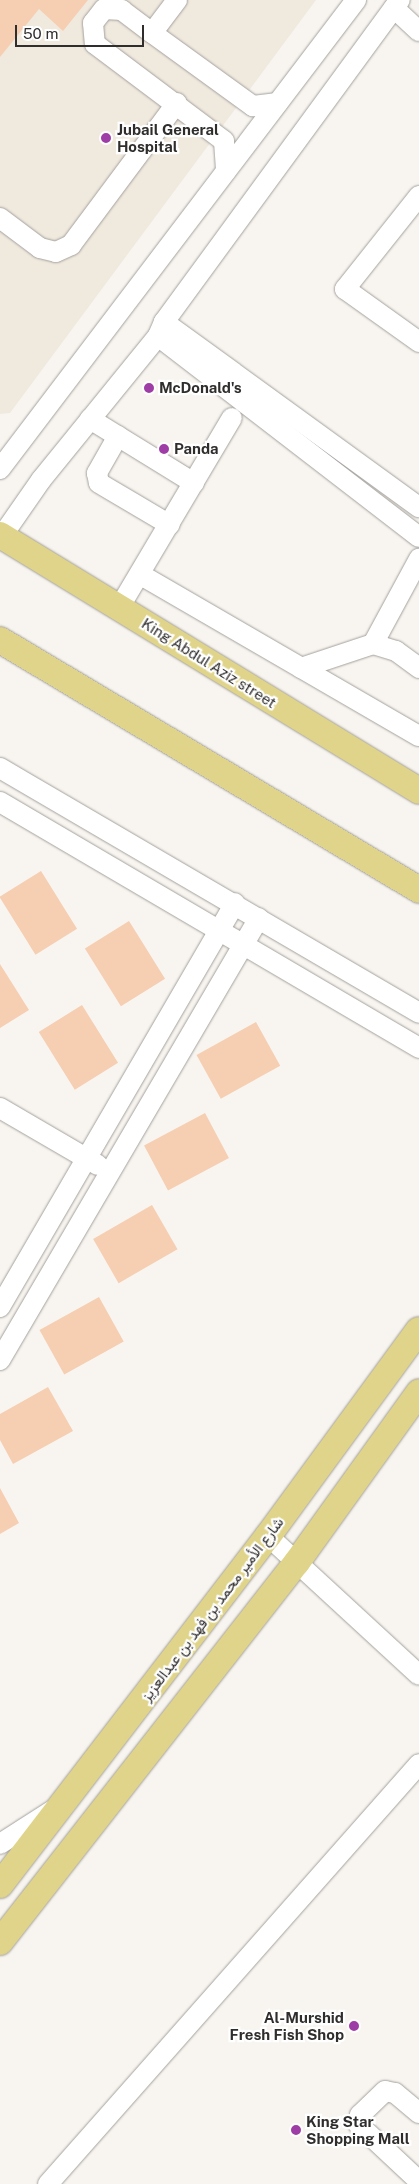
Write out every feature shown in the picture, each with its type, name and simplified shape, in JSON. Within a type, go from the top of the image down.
[{"type":"main road","name":"King Abdul Aziz street","points":[[1,536],[419,791]]},
{"type":"main road","points":[[0,640],[419,890]]},
{"type":"main road","name":"شارع الأمير محمد بن فهد بن عبدالعزيز","points":[[0,1884],[268,1536],[419,1330]]},
{"type":"main road","points":[[0,1942],[297,1562],[419,1392]]},
{"type":"street","points":[[152,33],[177,0]]},
{"type":"street","points":[[3,463],[356,0]]},
{"type":"street","points":[[1,536],[161,329],[397,4],[419,31]]},
{"type":"street","points":[[226,171],[224,141],[177,103],[95,44],[93,23],[108,5],[122,10],[253,106],[278,103]]},
{"type":"street","points":[[0,218],[40,248],[56,252],[71,245],[177,103]]},
{"type":"street","points":[[419,196],[345,288],[419,342]]},
{"type":"street","points":[[161,329],[416,498]]},
{"type":"street","points":[[161,329],[419,537]]},
{"type":"street","points":[[119,608],[141,575],[232,418]]},
{"type":"street","points":[[90,419],[194,483]]},
{"type":"street","points":[[118,436],[97,474],[99,483],[170,525]]},
{"type":"street","points":[[373,644],[419,559]]},
{"type":"street","points":[[141,575],[419,736]]},
{"type":"street","points":[[301,668],[373,644],[396,651],[419,668]]},
{"type":"street","points":[[0,768],[419,1013]]},
{"type":"street","points":[[0,802],[220,929],[419,1048]]},
{"type":"street","points":[[0,1307],[235,904]]},
{"type":"street","points":[[0,1360],[259,918]]},
{"type":"street","points":[[0,1108],[110,1172]]},
{"type":"street","points":[[268,1536],[419,1675]]},
{"type":"street","points":[[48,2184],[419,1764]]},
{"type":"street","points":[[0,1844],[61,1805]]},
{"type":"street","points":[[419,2113],[395,2093],[385,2091],[360,2115],[358,2124],[419,2181]]},
{"type":"shaded area","name":"Jubail General Hospital","points":[[0,0],[316,0],[10,413],[0,414]]},
{"type":"building","points":[[0,0],[88,0],[63,31],[39,9],[0,57]]},
{"type":"building","points":[[41,871],[77,929],[35,955],[0,897]]},
{"type":"building","points":[[129,921],[165,979],[121,1006],[85,949]]},
{"type":"building","points":[[0,964],[29,1010],[0,1028]]},
{"type":"building","points":[[82,1005],[118,1063],[75,1090],[39,1032]]},
{"type":"building","points":[[256,1022],[280,1066],[221,1099],[197,1055]]},
{"type":"building","points":[[205,1113],[229,1158],[168,1190],[144,1145]]},
{"type":"building","points":[[152,1205],[178,1249],[119,1283],[93,1239]]},
{"type":"building","points":[[99,1297],[124,1342],[64,1375],[40,1330]]},
{"type":"building","points":[[48,1387],[73,1431],[13,1464],[0,1440],[0,1414]]},
{"type":"building","points":[[0,1488],[19,1523],[0,1534]]},
{"type":"place","name":"Jubail General Hospital","points":[[106,138]]},
{"type":"place","name":"McDonald's","points":[[149,388]]},
{"type":"place","name":"Panda","points":[[164,449]]},
{"type":"place","name":"Al-Murshid Fresh Fish Shop","points":[[354,2026]]},
{"type":"place","name":"King Star Shopping Mall","points":[[296,2130]]}]
